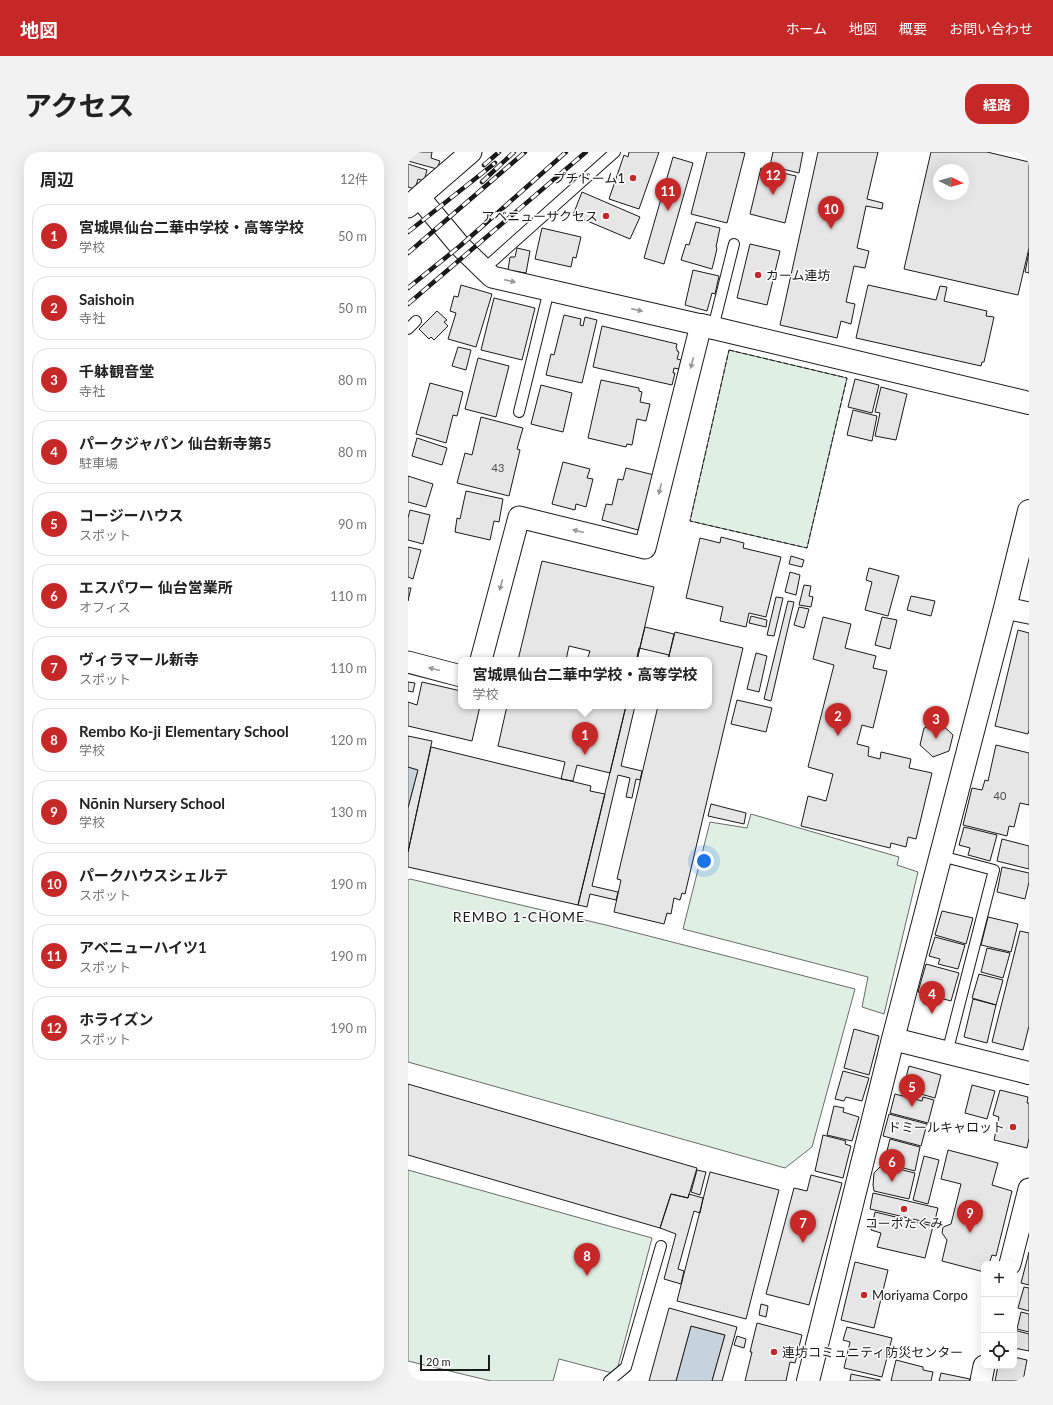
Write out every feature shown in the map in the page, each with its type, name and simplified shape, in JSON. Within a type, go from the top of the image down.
[{"type":"street","points":[[471,152],[413,202],[492,277],[1029,403]]},
{"type":"street","points":[[482,657],[520,517],[645,548],[707,327]]},
{"type":"street","points":[[808,1381],[893,1039],[1029,511]]},
{"type":"street","points":[[1005,608],[1029,613]]},
{"type":"street","points":[[408,662],[458,675]]},
{"type":"street","points":[[893,1039],[1029,1073]]},
{"type":"street","points":[[1011,1261],[1029,1189]]},
{"type":"street","points":[[981,1381],[983,1369]]},
{"type":"lane","points":[[484,269],[615,152]]},
{"type":"lane","points":[[707,327],[734,244]]},
{"type":"lane","points":[[519,412],[549,290]]},
{"type":"lane","points":[[408,329],[416,322]]},
{"type":"lane","points":[[940,856],[994,870],[947,1053]]},
{"type":"lane","points":[[609,1381],[626,1367],[662,1246]]},
{"type":"green space","points":[[729,350],[847,378],[807,548],[690,521]]},
{"type":"green space","points":[[751,814],[899,857],[897,865],[918,872],[884,1014],[862,1007],[868,977],[683,929],[710,822],[747,828]]},
{"type":"green space","points":[[410,879],[606,925],[855,989],[812,1147],[785,1168],[408,1062],[408,880]]},
{"type":"green space","points":[[408,1170],[652,1238],[616,1374],[559,1359],[553,1381],[491,1381],[408,1361]]},
{"type":"shaded area","points":[[408,767],[418,770],[408,808]]},
{"type":"shaded area","points":[[691,1326],[725,1335],[712,1381],[676,1381]]},
{"type":"building","points":[[408,152],[432,152],[431,158],[440,161],[437,169],[408,161]]},
{"type":"building","name":"プチドーム1","points":[[629,152],[659,152],[639,209],[609,199],[624,155],[628,157]]},
{"type":"building","points":[[707,152],[745,153],[727,223],[691,214]]},
{"type":"building","points":[[773,152],[803,152],[799,173],[770,166]]},
{"type":"building","points":[[818,152],[878,152],[867,199],[883,203],[882,209],[866,206],[857,248],[869,251],[865,268],[854,266],[846,302],[855,304],[851,324],[841,321],[837,338],[780,325]]},
{"type":"building","points":[[931,152],[987,152],[1029,162],[1029,248],[1018,295],[904,269]]},
{"type":"building","points":[[673,157],[693,163],[664,264],[644,258]]},
{"type":"building","points":[[408,164],[427,170],[424,181],[418,179],[415,189],[408,187]]},
{"type":"building","points":[[761,168],[796,176],[785,223],[750,214]]},
{"type":"building","name":"アベニューサクセス","points":[[582,192],[640,217],[630,239],[573,215]]},
{"type":"building","points":[[696,222],[720,228],[712,269],[681,260],[686,244],[689,245]]},
{"type":"building","points":[[542,228],[581,237],[576,258],[573,257],[571,267],[535,259]]},
{"type":"building","name":"カーム連坊","points":[[750,244],[780,251],[767,305],[737,298]]},
{"type":"building","points":[[517,248],[530,251],[526,273],[508,270],[510,257],[515,257]]},
{"type":"building","points":[[1029,252],[1029,273],[1025,272]]},
{"type":"building","points":[[693,270],[719,276],[715,294],[712,293],[707,311],[685,305]]},
{"type":"building","points":[[461,285],[492,294],[476,347],[448,339],[456,313],[450,311],[454,296],[458,297]]},
{"type":"building","points":[[868,285],[936,300],[940,286],[947,287],[944,301],[987,311],[986,316],[994,317],[984,362],[982,362],[981,366],[856,338]]},
{"type":"building","points":[[494,298],[535,308],[522,360],[481,350]]},
{"type":"building","points":[[437,311],[447,320],[444,322],[448,326],[434,340],[431,337],[429,339],[419,329]]},
{"type":"building","points":[[564,315],[581,319],[580,325],[583,326],[585,317],[597,320],[582,383],[546,375],[551,354],[554,355]]},
{"type":"building","points":[[602,326],[677,344],[676,348],[679,352],[677,359],[681,360],[679,369],[674,368],[673,373],[675,373],[672,385],[593,367]]},
{"type":"building","points":[[458,347],[471,350],[466,370],[452,366]]},
{"type":"building","points":[[478,358],[509,366],[496,417],[465,409]]},
{"type":"building","points":[[855,379],[879,385],[872,413],[848,407]]},
{"type":"building","points":[[601,380],[639,388],[639,391],[642,392],[640,402],[650,404],[646,421],[637,419],[632,445],[627,444],[626,447],[588,438]]},
{"type":"building","points":[[430,383],[463,392],[457,416],[453,415],[446,443],[416,434]]},
{"type":"building","points":[[541,385],[572,393],[563,432],[531,424]]},
{"type":"building","points":[[881,387],[907,394],[896,440],[875,436],[880,413],[875,412]]},
{"type":"building","points":[[853,410],[877,416],[872,441],[847,435]]},
{"type":"building","points":[[481,417],[523,428],[517,449],[520,450],[509,496],[457,483],[465,453],[472,455]]},
{"type":"building","points":[[417,438],[447,448],[442,465],[412,456]]},
{"type":"building","points":[[563,462],[590,469],[587,478],[593,479],[586,507],[576,504],[575,510],[552,504]]},
{"type":"building","points":[[626,468],[654,475],[638,530],[602,520],[606,504],[612,505],[618,479],[623,480]]},
{"type":"building","points":[[408,476],[433,484],[426,507],[408,502]]},
{"type":"building","points":[[466,491],[503,499],[499,522],[494,521],[490,540],[455,532],[457,518],[460,519]]},
{"type":"building","points":[[410,510],[430,515],[423,544],[408,540],[408,518]]},
{"type":"building","points":[[721,537],[744,543],[743,548],[781,557],[766,617],[749,613],[746,627],[720,621],[723,607],[686,598],[700,538],[720,543]]},
{"type":"building","points":[[408,547],[421,550],[413,579],[408,577]]},
{"type":"building","points":[[791,556],[804,560],[802,567],[789,564]]},
{"type":"building","points":[[542,561],[654,587],[638,657],[588,657],[590,651],[569,646],[567,657],[519,657]]},
{"type":"building","points":[[869,568],[899,576],[888,616],[865,610],[872,582],[866,580]]},
{"type":"building","points":[[790,572],[800,575],[796,595],[785,592]]},
{"type":"building","points":[[804,585],[811,586],[809,596],[813,597],[811,607],[799,605]]},
{"type":"building","points":[[408,588],[411,588],[408,601]]},
{"type":"building","points":[[911,596],[935,601],[931,616],[907,610]]},
{"type":"building","points":[[776,597],[783,598],[774,636],[767,635]]},
{"type":"building","points":[[788,601],[794,602],[771,701],[764,699]]},
{"type":"building","points":[[799,607],[809,609],[804,628],[794,625]]},
{"type":"building","points":[[751,616],[767,620],[766,627],[749,623]]},
{"type":"building","points":[[823,617],[851,624],[845,648],[876,656],[873,668],[887,671],[873,728],[862,725],[857,744],[869,747],[868,756],[880,759],[881,752],[911,759],[909,768],[932,773],[916,839],[908,837],[906,847],[891,843],[890,848],[801,826],[808,796],[826,801],[833,774],[808,767],[834,665],[813,659]]},
{"type":"building","points":[[882,617],[897,620],[890,649],[875,645]]},
{"type":"building","points":[[645,627],[674,634],[669,657],[638,657]]},
{"type":"building","points":[[1018,630],[1029,633],[1028,734],[995,726]]},
{"type":"building","points":[[675,632],[743,648],[685,894],[682,893],[680,900],[674,898],[671,914],[667,913],[664,924],[614,912],[621,880],[617,879],[657,709],[712,709],[712,657],[669,657]]},
{"type":"building","points":[[639,648],[669,655],[669,657],[637,657]]},
{"type":"building","points":[[756,653],[767,656],[759,692],[747,689]]},
{"type":"building","points":[[408,682],[415,683],[413,692],[408,691]]},
{"type":"building","points":[[422,682],[458,690],[458,709],[479,709],[472,741],[408,726],[408,702],[417,705]]},
{"type":"building","points":[[737,700],[772,708],[766,732],[731,724]]},
{"type":"building","points":[[506,709],[625,709],[610,773],[577,765],[573,781],[561,779],[565,762],[498,746]]},
{"type":"building","points":[[625,709],[634,709],[621,766],[642,771],[640,780],[636,779],[632,798],[626,797],[630,778],[618,775],[592,886],[618,892],[616,900],[590,894],[587,907],[578,905]]},
{"type":"building","points":[[939,722],[953,735],[949,751],[933,757],[920,745],[924,728]]},
{"type":"building","points":[[408,736],[432,741],[408,852],[408,808],[418,770],[408,767]]},
{"type":"building","points":[[996,745],[1029,753],[1029,805],[1020,803],[1014,827],[1009,826],[1007,836],[963,825],[972,788],[982,790],[985,780],[988,781]]},
{"type":"building","points":[[431,747],[591,786],[590,791],[605,794],[578,905],[408,867],[408,852]]},
{"type":"building","points":[[711,804],[746,813],[744,824],[708,816]]},
{"type":"building","points":[[964,827],[997,835],[990,861],[968,855],[970,848],[959,845]]},
{"type":"building","points":[[1002,839],[1029,846],[1029,869],[997,861]]},
{"type":"building","points":[[1002,867],[1029,873],[1029,882],[1025,899],[997,892]]},
{"type":"building","points":[[942,911],[973,918],[966,944],[935,935]]},
{"type":"building","points":[[988,917],[1018,924],[1011,952],[981,945]]},
{"type":"building","points":[[1020,931],[1029,933],[1029,1026],[1023,1050],[992,1042]]},
{"type":"building","points":[[935,937],[965,945],[958,969],[938,964],[940,959],[929,956]]},
{"type":"building","points":[[987,948],[1010,953],[1003,978],[981,972]]},
{"type":"building","points":[[926,964],[959,973],[951,1001],[918,992]]},
{"type":"building","points":[[979,974],[1003,980],[996,1005],[972,998]]},
{"type":"building","points":[[973,999],[996,1005],[987,1043],[964,1037]]},
{"type":"building","points":[[854,1029],[879,1036],[869,1075],[844,1068]]},
{"type":"building","points":[[909,1066],[941,1075],[935,1098],[903,1089]]},
{"type":"building","points":[[843,1071],[869,1078],[862,1101],[846,1097],[844,1101],[835,1099]]},
{"type":"building","points":[[408,1084],[697,1168],[688,1198],[671,1194],[660,1228],[408,1155]]},
{"type":"building","points":[[972,1085],[995,1091],[987,1119],[965,1113]]},
{"type":"building","name":"ドミールキャロット","points":[[1000,1090],[1028,1097],[1029,1138],[1027,1148],[994,1140],[999,1117],[993,1115]]},
{"type":"building","points":[[895,1094],[922,1101],[923,1097],[934,1100],[928,1123],[890,1113]]},
{"type":"building","points":[[834,1106],[844,1108],[843,1112],[859,1117],[852,1141],[827,1135]]},
{"type":"building","points":[[889,1114],[927,1124],[921,1146],[883,1136]]},
{"type":"building","points":[[823,1135],[846,1141],[845,1144],[851,1146],[843,1178],[815,1171]]},
{"type":"building","points":[[890,1139],[920,1147],[915,1171],[884,1163]]},
{"type":"building","points":[[948,1150],[998,1163],[992,1185],[1012,1191],[996,1256],[992,1255],[990,1261],[981,1261],[981,1271],[942,1261],[947,1240],[942,1233],[943,1227],[951,1224],[961,1184],[941,1179]]},
{"type":"building","points":[[924,1156],[939,1160],[928,1204],[913,1200]]},
{"type":"building","points":[[882,1165],[915,1173],[909,1199],[874,1191],[874,1173]]},
{"type":"building","points":[[697,1170],[706,1172],[700,1195],[691,1192]]},
{"type":"building","points":[[710,1172],[779,1190],[746,1319],[677,1301]]},
{"type":"building","points":[[811,1175],[842,1183],[809,1305],[766,1294],[794,1188],[807,1191]]},
{"type":"building","name":"コーポたくみ","points":[[873,1193],[938,1208],[934,1224],[870,1209]]},
{"type":"building","points":[[671,1194],[688,1198],[689,1194],[703,1198],[700,1213],[694,1211],[678,1269],[684,1271],[681,1284],[664,1279],[676,1234],[660,1228]]},
{"type":"building","points":[[875,1212],[933,1226],[925,1258],[877,1247],[881,1233],[871,1230]]},
{"type":"building","points":[[1029,1252],[1029,1285],[1021,1283]]},
{"type":"building","name":"Moriyama Corpo","points":[[855,1262],[888,1270],[874,1328],[841,1320]]},
{"type":"building","points":[[1024,1287],[1029,1288],[1029,1311],[1018,1308]]},
{"type":"building","points":[[761,1304],[768,1306],[766,1317],[759,1315]]},
{"type":"building","points":[[669,1308],[737,1327],[722,1381],[712,1381],[725,1335],[691,1326],[676,1381],[649,1381]]},
{"type":"building","points":[[1021,1312],[1029,1314],[1029,1332],[1017,1329]]},
{"type":"building","name":"連坊コミュニティ防災センター","points":[[757,1323],[802,1335],[795,1363],[790,1362],[786,1381],[745,1381]]},
{"type":"building","points":[[847,1327],[892,1338],[882,1377],[844,1368],[850,1342],[843,1340]]},
{"type":"building","points":[[1017,1331],[1029,1334],[1029,1351],[1017,1349]]},
{"type":"building","points":[[737,1336],[746,1339],[744,1348],[734,1345]]},
{"type":"building","points":[[1017,1358],[1027,1360],[1023,1381],[995,1381],[997,1369],[1017,1369]]},
{"type":"building","points":[[896,1360],[923,1367],[923,1370],[933,1372],[931,1381],[891,1381]]},
{"type":"building","points":[[941,1373],[970,1379],[969,1381],[939,1381]]},
{"type":"building","points":[[851,1374],[880,1380],[880,1381],[850,1381]]},
{"type":"railway","points":[[484,165],[499,152]]},
{"type":"railway","points":[[482,182],[514,152]]},
{"type":"railway","points":[[408,253],[525,152]]},
{"type":"railway","points":[[408,288],[460,246],[566,152]]},
{"type":"railway","points":[[408,304],[586,152]]},
{"type":"railway","points":[[408,232],[495,163]]},
{"type":"fence","points":[[729,350],[847,378],[807,548],[690,521],[729,350]]},
{"type":"place","name":"プチドーム1","points":[[633,178]]},
{"type":"place","name":"ホライズン","points":[[773,195]]},
{"type":"place","name":"アベニューハイツ1","points":[[668,211]]},
{"type":"place","name":"アベニューサクセス","points":[[606,216]]},
{"type":"place","name":"パークハウスシェルテ","points":[[831,229]]},
{"type":"place","name":"カーム連坊","points":[[758,275]]},
{"type":"place","name":"Saishoin","points":[[838,736]]},
{"type":"place","name":"千躰観音堂","points":[[936,739]]},
{"type":"place","name":"宮城県仙台二華中学校・高等学校","points":[[585,755]]},
{"type":"place","name":"パークジャパン 仙台新寺第5","points":[[932,1014]]},
{"type":"place","name":"コージーハウス","points":[[912,1107]]},
{"type":"place","name":"ドミールキャロット","points":[[1013,1127]]},
{"type":"place","name":"エスパワー 仙台営業所","points":[[892,1182]]},
{"type":"place","name":"コーポたくみ","points":[[904,1209]]},
{"type":"place","name":"Nōnin Nursery School","points":[[970,1233]]},
{"type":"place","name":"ヴィラマール新寺","points":[[803,1243]]},
{"type":"place","name":"Rembo Ko-ji Elementary School","points":[[587,1276]]},
{"type":"place","name":"Moriyama Corpo","points":[[864,1295]]},
{"type":"place","name":"連坊コミュニティ防災センター","points":[[774,1352]]},
{"type":"district","name":"REMBO 1-CHOME","points":[[519,917]]}]
